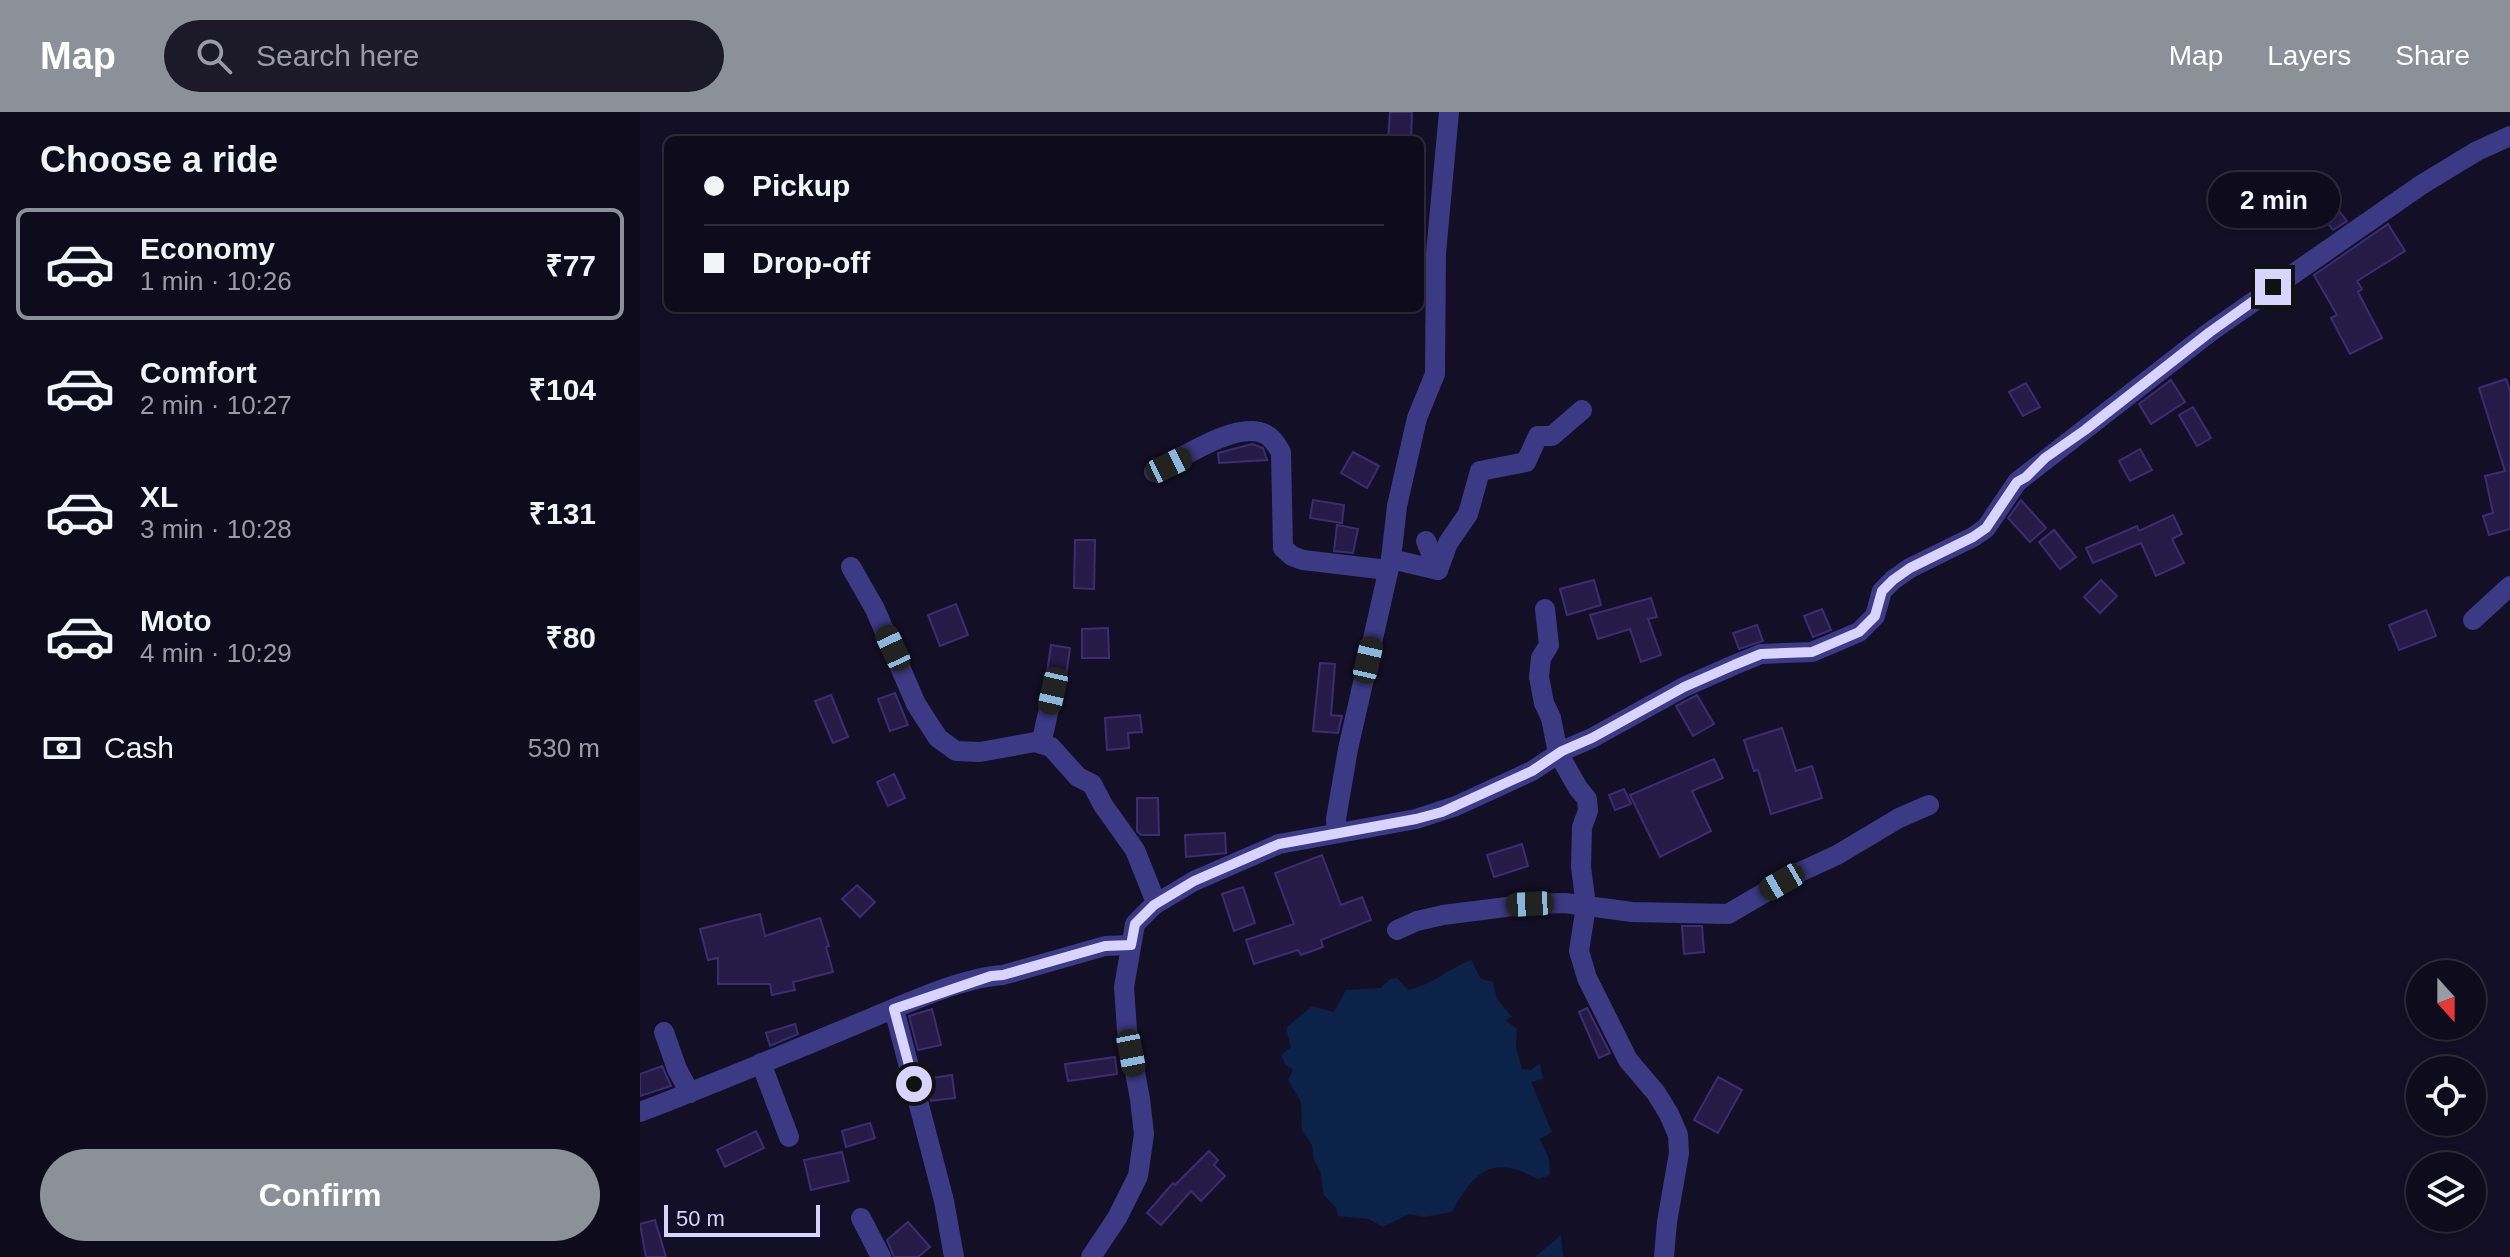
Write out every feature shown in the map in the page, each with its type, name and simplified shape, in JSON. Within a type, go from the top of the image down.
[{"type":"street","points":[[1337,833],[1336,819],[1348,749],[1390,565],[1397,506],[1417,418],[1435,374],[1436,253],[1449,112]]},
{"type":"street","points":[[1091,1257],[1117,1218],[1138,1176],[1144,1134],[1127,1030],[1124,987],[1135,924],[1154,905],[1194,881],[1279,844],[1442,812],[1532,771],[1558,753],[1684,687],[1734,665],[1761,654],[1812,652],[1859,632],[1875,616],[1882,591],[1893,580],[1986,528],[2017,482],[2210,332],[2421,185],[2477,151],[2510,136]]},
{"type":"street","points":[[1438,570],[1448,543],[1468,514],[1480,471],[1526,462],[1538,436],[1552,436],[1582,410]]},
{"type":"street","points":[[1154,472],[1214,440],[1236,433],[1262,431],[1273,439],[1281,452],[1283,548],[1292,556],[1303,560],[1438,570]]},
{"type":"street","points":[[1440,521],[1448,543]]},
{"type":"street","points":[[1426,541],[1438,570]]},
{"type":"street","points":[[851,567],[871,602],[916,704],[938,738],[956,751],[980,752],[1035,742],[1051,747],[1078,777],[1092,784],[1135,850],[1155,900],[1154,905]]},
{"type":"street","points":[[2473,620],[2510,586]]},
{"type":"street","points":[[1545,609],[1549,645],[1541,658],[1539,677],[1558,753],[1587,799],[1588,811],[1582,827],[1581,867],[1586,906],[1579,951],[1587,978],[1628,1060],[1656,1093],[1678,1135],[1679,1153],[1664,1257]]},
{"type":"street","points":[[1041,744],[1053,691]]},
{"type":"street","points":[[1397,930],[1417,921],[1499,906],[1565,903],[1632,912],[1728,914],[1899,818],[1929,805]]},
{"type":"street","points":[[640,1112],[894,1009],[991,976],[1105,946],[1131,945]]},
{"type":"street","points":[[894,1009],[944,1201],[954,1257]]},
{"type":"street","points":[[664,1032],[677,1069],[690,1093]]},
{"type":"street","points":[[761,1063],[789,1137]]},
{"type":"street","points":[[861,1218],[881,1257]]},
{"type":"water","points":[[1471,960],[1481,979],[1493,982],[1497,999],[1512,1017],[1505,1020],[1517,1029],[1516,1047],[1522,1069],[1531,1070],[1540,1063],[1543,1079],[1531,1082],[1552,1132],[1540,1139],[1549,1159],[1550,1175],[1538,1179],[1508,1168],[1486,1171],[1469,1186],[1452,1212],[1424,1217],[1409,1214],[1383,1227],[1369,1219],[1338,1216],[1336,1208],[1323,1194],[1321,1173],[1314,1160],[1312,1145],[1302,1131],[1301,1102],[1288,1080],[1293,1070],[1285,1064],[1281,1055],[1291,1047],[1286,1028],[1312,1006],[1334,1012],[1346,990],[1381,988],[1390,979],[1397,978],[1408,990]]},
{"type":"water","points":[[1561,1235],[1563,1257],[1535,1257]]},
{"type":"building","points":[[1390,112],[1412,112],[1411,136],[1388,136]]},
{"type":"building","points":[[2327,196],[2347,221],[2333,230],[2314,206]]},
{"type":"building","points":[[2388,224],[2405,251],[2357,281],[2362,289],[2358,292],[2382,338],[2350,354],[2331,318],[2337,315],[2314,275]]},
{"type":"building","points":[[2506,379],[2510,391],[2510,529],[2489,535],[2483,516],[2493,513],[2485,476],[2505,471],[2479,388]]},
{"type":"building","points":[[2171,380],[2185,402],[2151,424],[2139,404]]},
{"type":"building","points":[[2026,383],[2040,407],[2023,416],[2009,392]]},
{"type":"building","points":[[2193,407],[2211,438],[2197,446],[2179,415]]},
{"type":"building","points":[[1252,444],[1263,448],[1267,460],[1219,463],[1218,453]]},
{"type":"building","points":[[2140,449],[2152,470],[2130,481],[2119,461]]},
{"type":"building","points":[[1353,452],[1379,466],[1367,488],[1341,473]]},
{"type":"building","points":[[1313,500],[1344,505],[1342,523],[1310,518]]},
{"type":"building","points":[[2021,500],[2046,528],[2030,542],[2008,518]]},
{"type":"building","points":[[2173,515],[2182,534],[2172,539],[2184,563],[2156,576],[2141,543],[2093,563],[2086,548],[2137,526],[2139,531]]},
{"type":"building","points":[[1337,525],[1358,529],[1353,553],[1334,551]]},
{"type":"building","points":[[2054,530],[2076,557],[2060,569],[2039,542]]},
{"type":"building","points":[[1075,540],[1095,540],[1094,589],[1074,588]]},
{"type":"building","points":[[1594,580],[1601,605],[1567,615],[1560,589]]},
{"type":"building","points":[[2101,580],[2117,596],[2100,613],[2084,597]]},
{"type":"building","points":[[1651,598],[1657,617],[1648,619],[1661,655],[1641,662],[1630,629],[1598,639],[1590,615]]},
{"type":"building","points":[[956,604],[968,635],[940,646],[928,615]]},
{"type":"building","points":[[1822,609],[1831,630],[1813,637],[1804,616]]},
{"type":"building","points":[[2426,610],[2436,636],[2399,650],[2389,625]]},
{"type":"building","points":[[1757,625],[1763,641],[1739,649],[1733,633]]},
{"type":"building","points":[[1108,628],[1109,658],[1082,658],[1082,629]]},
{"type":"building","points":[[1051,645],[1070,648],[1065,683],[1055,678],[1046,680]]},
{"type":"building","points":[[1320,663],[1335,664],[1331,715],[1342,716],[1338,733],[1313,731]]},
{"type":"building","points":[[895,693],[908,725],[890,731],[878,699]]},
{"type":"building","points":[[831,695],[848,737],[833,743],[815,701]]},
{"type":"building","points":[[1697,695],[1714,724],[1693,736],[1676,706]]},
{"type":"building","points":[[1140,715],[1142,732],[1128,733],[1129,748],[1107,750],[1105,718]]},
{"type":"building","points":[[1782,728],[1796,771],[1812,766],[1822,798],[1771,814],[1758,770],[1754,771],[1744,740]]},
{"type":"building","points":[[1714,759],[1723,778],[1692,791],[1711,831],[1660,857],[1630,795]]},
{"type":"building","points":[[894,774],[905,798],[888,806],[877,782]]},
{"type":"building","points":[[1624,789],[1631,804],[1615,810],[1609,795]]},
{"type":"building","points":[[1137,798],[1158,798],[1159,835],[1141,835],[1137,831]]},
{"type":"building","points":[[1225,833],[1226,853],[1186,857],[1185,835]]},
{"type":"building","points":[[1522,844],[1528,866],[1494,877],[1487,855]]},
{"type":"building","points":[[1322,855],[1341,905],[1362,897],[1371,920],[1321,940],[1323,947],[1301,955],[1298,950],[1254,964],[1246,940],[1294,924],[1275,873]]},
{"type":"building","points":[[857,885],[875,902],[860,917],[842,899]]},
{"type":"building","points":[[1243,887],[1255,923],[1234,931],[1222,894]]},
{"type":"building","points":[[760,914],[765,936],[820,918],[833,972],[793,982],[795,990],[772,995],[770,984],[718,984],[718,958],[708,960],[700,929]]},
{"type":"building","points":[[1682,926],[1702,926],[1704,952],[1684,954]]},
{"type":"building","points":[[1587,1008],[1610,1053],[1599,1058],[1579,1012]]},
{"type":"building","points":[[932,1009],[941,1045],[918,1050],[909,1016]]},
{"type":"building","points":[[795,1024],[798,1034],[770,1046],[766,1033]]},
{"type":"building","points":[[1115,1057],[1117,1074],[1068,1081],[1065,1064]]},
{"type":"building","points":[[662,1066],[671,1086],[640,1096],[640,1074]]},
{"type":"building","points":[[952,1075],[955,1098],[931,1101],[926,1079]]},
{"type":"building","points":[[1718,1077],[1742,1090],[1718,1133],[1694,1120]]},
{"type":"building","points":[[870,1123],[875,1138],[846,1147],[842,1131]]},
{"type":"building","points":[[756,1131],[764,1148],[725,1167],[717,1150]]},
{"type":"building","points":[[1209,1151],[1218,1160],[1214,1165],[1225,1176],[1201,1201],[1191,1191],[1161,1225],[1147,1213],[1173,1183],[1175,1185]]},
{"type":"building","points":[[842,1152],[849,1181],[811,1190],[804,1160]]},
{"type":"building","points":[[655,1220],[666,1257],[646,1257],[640,1224]]},
{"type":"building","points":[[908,1222],[930,1247],[918,1257],[894,1257],[887,1240]]},
{"type":"route","points":[[914,1084],[894,1009],[924,996],[991,976],[1105,946],[1131,945],[1135,924],[1154,905],[1194,881],[1279,844],[1442,812],[1532,771],[1562,751],[1592,738],[1684,687],[1734,665],[1761,654],[1812,652],[1859,632],[1875,616],[1882,591],[1893,580],[1986,528],[2017,482],[2045,458],[2273,287]]}]
